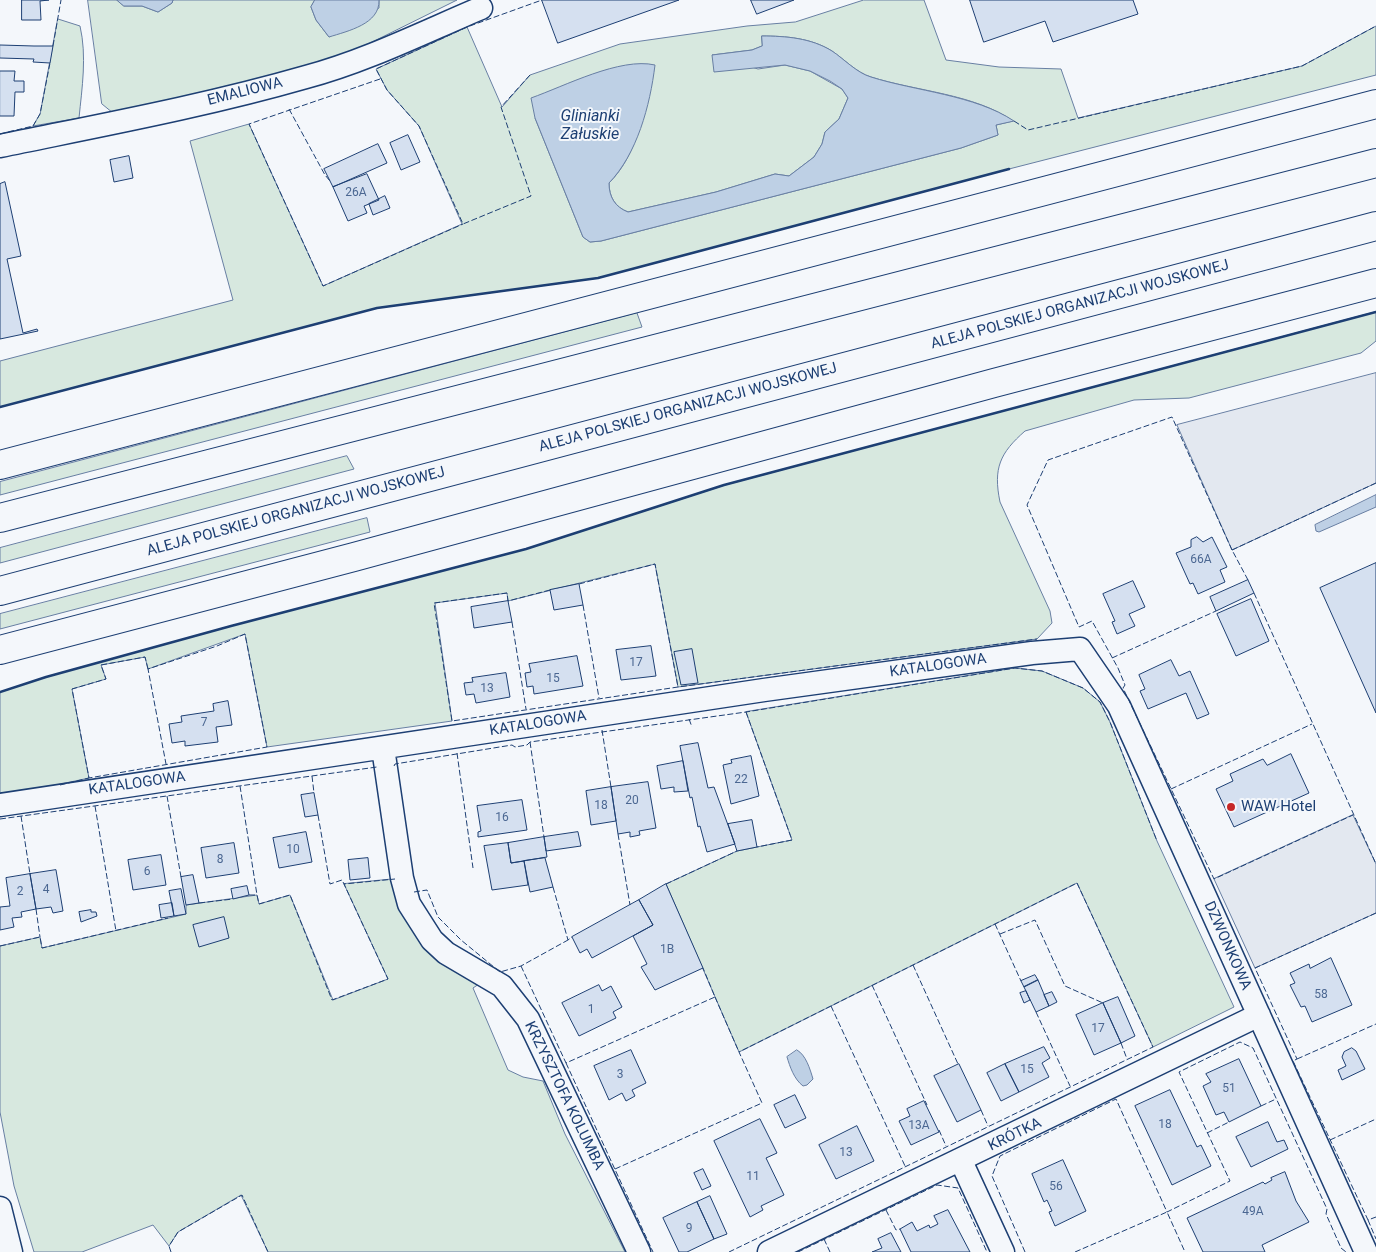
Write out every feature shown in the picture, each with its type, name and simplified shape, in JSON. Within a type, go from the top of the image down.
[{"type":"highway","points":[[0,465],[1376,104]]},
{"type":"highway","points":[[0,518],[1376,163]]},
{"type":"highway","name":"ALEJA POLSKIEJ ORGANIZACJI WOJSKOWEJ","points":[[0,591],[1376,226]]},
{"type":"highway","points":[[0,650],[354,557],[966,390],[1376,283]]},
{"type":"highway","points":[[0,452],[88,442]]},
{"type":"highway","points":[[0,655],[36,641]]},
{"type":"street","name":"EMALIOWA","points":[[0,146],[155,114],[308,77],[358,59],[481,8]]},
{"type":"street","name":"KATALOGOWA","points":[[0,804],[1032,652],[1076,649]]},
{"type":"street","name":"DZWONKOWA","points":[[1076,649],[1085,653],[1102,684],[1119,706],[1366,1252]]},
{"type":"street","name":"KRZYSZTOFA KOLUMBA","points":[[383,748],[402,878],[409,904],[432,940],[446,953],[502,986],[528,1019],[639,1252]]},
{"type":"street","name":"KRÓTKA","points":[[769,1252],[961,1161],[1259,1015]]},
{"type":"street","points":[[961,1161],[1003,1252]]},
{"type":"street","points":[[0,1208],[11,1252]]},
{"type":"shaded area","points":[[88,0],[117,0],[124,6],[142,6],[158,12],[172,3],[173,0],[315,0],[311,7],[316,20],[329,37],[379,8],[379,0],[457,0],[350,53],[303,70],[113,113],[102,104]]},
{"type":"shaded area","points":[[864,0],[924,0],[946,60],[999,67],[1061,69],[1078,118],[1302,66],[1376,26],[1376,75],[1009,169],[598,278],[377,308],[0,407],[0,361],[233,300],[190,141],[249,124],[323,286],[462,224],[419,126],[387,90],[376,69],[467,27],[502,107],[530,75],[620,44],[747,26],[795,22]],"holes":[[[762,36],[789,37],[816,43],[832,51],[866,75],[888,82],[963,99],[998,112],[1013,121],[996,125],[998,135],[961,148],[601,241],[590,242],[583,237],[535,118],[649,95],[635,142],[624,164],[609,183],[610,193],[614,201],[628,212],[716,192],[775,174],[789,176],[814,157],[822,144],[825,132],[839,119],[848,98],[842,89],[810,71],[785,65],[758,69],[712,55],[752,50],[762,46]]]},
{"type":"shaded area","points":[[58,19],[80,26],[84,60],[79,118],[33,126],[40,114]]},
{"type":"shaded area","points":[[1376,312],[1376,341],[1361,353],[1189,398],[1134,400],[1025,431],[1016,439],[1000,462],[997,480],[998,490],[1000,502],[1050,611],[1052,623],[1037,639],[678,687],[655,564],[508,601],[507,593],[435,603],[452,721],[267,747],[245,634],[148,669],[145,657],[101,665],[106,679],[72,689],[89,778],[0,797],[0,692],[46,677],[231,626],[526,549],[725,485]]},
{"type":"shaded area","points":[[637,313],[642,327],[0,495],[0,482]]},
{"type":"shaded area","points":[[1376,373],[1376,483],[1232,550],[1177,425]]},
{"type":"shaded area","points":[[347,456],[354,469],[0,563],[0,548]]},
{"type":"shaded area","points":[[367,518],[370,532],[0,629],[0,614]]},
{"type":"shaded area","points":[[1015,668],[1042,671],[1083,688],[1100,702],[1110,722],[1157,841],[1234,1007],[1153,1047],[1077,883],[739,1052],[666,884],[737,851],[792,840],[746,712]]},
{"type":"shaded area","points":[[1353,815],[1376,864],[1376,913],[1255,968],[1214,879]]},
{"type":"shaded area","points":[[395,879],[479,984],[473,988],[508,1070],[523,1077],[543,1081],[565,1134],[625,1252],[268,1252],[241,1195],[178,1232],[169,1246],[153,1225],[82,1252],[34,1252],[14,1186],[0,1112],[0,946],[40,937],[42,948],[186,914],[186,905],[257,895],[259,904],[290,895],[333,1000],[388,979],[344,884]]},
{"type":"water","points":[[117,0],[173,0],[172,3],[158,12],[142,6],[124,6]]},
{"type":"water","points":[[315,0],[379,0],[378,8],[369,21],[329,37],[316,20],[311,7]]},
{"type":"water","name":"Glinianki Załuskie","points":[[762,36],[789,37],[816,43],[832,51],[866,75],[888,82],[963,99],[998,112],[1014,121],[996,125],[998,135],[961,148],[601,241],[590,242],[583,237],[535,118],[531,98],[609,69],[626,65],[655,65],[646,113],[635,144],[619,171],[609,183],[610,193],[614,201],[628,212],[716,192],[775,174],[789,176],[814,157],[822,144],[825,132],[839,119],[848,98],[842,89],[830,81],[810,71],[785,65],[714,72],[712,55],[752,50],[762,46]]},
{"type":"water","points":[[1376,495],[1376,507],[1319,532],[1316,531],[1315,525]]},
{"type":"water","points":[[797,1050],[805,1059],[813,1079],[803,1086],[791,1069],[787,1057]]},
{"type":"building","points":[[22,0],[49,0],[40,1],[41,20],[22,20]]},
{"type":"building","points":[[542,0],[679,0],[558,43]]},
{"type":"building","points":[[751,0],[794,0],[757,14]]},
{"type":"building","points":[[970,0],[1133,0],[1138,14],[1053,42],[1045,21],[984,42]]},
{"type":"building","points":[[0,45],[53,46],[50,63],[33,62],[34,59],[0,58]]},
{"type":"building","points":[[0,71],[15,71],[14,81],[24,81],[24,92],[15,92],[14,116],[0,116]]},
{"type":"building","points":[[408,135],[420,162],[401,170],[390,143]]},
{"type":"building","points":[[378,144],[387,163],[333,187],[324,169]]},
{"type":"building","points":[[129,156],[133,178],[114,182],[110,160]]},
{"type":"building","points":[[367,174],[379,200],[364,206],[367,213],[348,221],[333,187]]},
{"type":"building","points":[[5,182],[21,256],[7,259],[23,333],[37,329],[38,331],[0,339],[0,184]]},
{"type":"building","points":[[385,196],[390,208],[373,215],[369,204]]},
{"type":"building","points":[[1197,537],[1203,542],[1212,537],[1227,567],[1220,570],[1225,582],[1198,594],[1193,583],[1190,584],[1176,553],[1191,547],[1191,540]]},
{"type":"building","points":[[1376,563],[1376,713],[1320,588]]},
{"type":"building","points":[[1248,580],[1254,593],[1216,611],[1210,597]]},
{"type":"building","points":[[1133,581],[1145,607],[1129,614],[1135,626],[1117,634],[1112,622],[1115,621],[1103,594]]},
{"type":"building","points":[[579,584],[583,605],[554,610],[550,590]]},
{"type":"building","points":[[1251,599],[1269,641],[1236,656],[1217,614]]},
{"type":"building","points":[[508,601],[512,622],[474,628],[471,607]]},
{"type":"building","points":[[651,646],[656,676],[621,680],[616,650]]},
{"type":"building","points":[[692,649],[698,683],[681,685],[674,652]]},
{"type":"building","points":[[577,656],[583,686],[534,694],[533,686],[527,687],[525,673],[531,672],[529,664]]},
{"type":"building","points":[[1171,660],[1179,676],[1190,671],[1209,714],[1197,719],[1186,693],[1148,709],[1140,691],[1145,689],[1139,675]]},
{"type":"building","points":[[506,673],[510,697],[476,703],[474,694],[466,695],[464,683],[473,682],[472,678]]},
{"type":"building","points":[[228,701],[232,725],[216,727],[218,742],[185,746],[185,741],[172,743],[169,724],[182,722],[181,716],[214,711],[213,704]]},
{"type":"building","points":[[698,743],[708,788],[714,787],[735,844],[707,852],[700,826],[698,827],[692,797],[690,798],[680,746]]},
{"type":"building","points":[[1291,754],[1309,793],[1234,827],[1216,789],[1233,781],[1230,774],[1263,759],[1267,765]]},
{"type":"building","points":[[751,756],[759,796],[731,804],[723,765],[732,763],[731,760]]},
{"type":"building","points":[[683,761],[688,791],[674,792],[674,787],[661,789],[657,766]]},
{"type":"building","points":[[648,782],[656,828],[639,831],[640,835],[630,837],[630,832],[618,834],[611,787]]},
{"type":"building","points":[[611,787],[616,821],[591,825],[586,791]]},
{"type":"building","points":[[314,793],[318,815],[305,817],[301,795]]},
{"type":"building","points":[[522,800],[527,830],[478,837],[478,832],[481,831],[477,806]]},
{"type":"building","points":[[752,820],[757,847],[737,851],[728,824]]},
{"type":"building","points":[[306,832],[312,862],[279,868],[273,838]]},
{"type":"building","points":[[578,832],[581,846],[546,851],[544,837]]},
{"type":"building","points":[[544,837],[547,857],[511,863],[508,843]]},
{"type":"building","points":[[234,843],[239,873],[206,878],[201,848]]},
{"type":"building","points":[[508,843],[511,863],[524,861],[528,885],[492,890],[484,846]]},
{"type":"building","points":[[161,855],[166,885],[133,890],[128,860]]},
{"type":"building","points":[[368,858],[370,878],[350,880],[348,860]]},
{"type":"building","points":[[545,858],[553,887],[530,892],[524,861]]},
{"type":"building","points":[[56,870],[63,911],[53,913],[51,907],[36,909],[30,874]]},
{"type":"building","points":[[30,874],[36,909],[21,912],[22,917],[12,918],[14,927],[0,930],[0,907],[10,906],[6,878]]},
{"type":"building","points":[[193,875],[199,903],[186,905],[181,877]]},
{"type":"building","points":[[666,884],[703,968],[655,990],[641,967],[647,964],[633,936],[653,925],[639,900]]},
{"type":"building","points":[[247,886],[249,895],[233,899],[231,889]]},
{"type":"building","points":[[181,889],[186,914],[174,916],[169,891]]},
{"type":"building","points":[[639,900],[653,925],[592,958],[587,949],[580,953],[572,937]]},
{"type":"building","points":[[172,903],[174,916],[161,918],[159,905]]},
{"type":"building","points":[[91,910],[91,912],[96,912],[97,916],[81,922],[79,912]]},
{"type":"building","points":[[224,917],[229,938],[199,947],[193,925]]},
{"type":"building","points":[[1331,958],[1352,1005],[1312,1022],[1305,1006],[1301,1007],[1290,985],[1295,983],[1290,973],[1309,964],[1310,968]]},
{"type":"building","points":[[1035,975],[1038,980],[1024,987],[1021,981]]},
{"type":"building","points":[[1038,980],[1049,1006],[1036,1012],[1024,987]]},
{"type":"building","points":[[599,985],[602,991],[611,986],[622,1007],[613,1012],[616,1018],[579,1036],[562,1003]]},
{"type":"building","points":[[1026,991],[1030,1000],[1024,1003],[1020,993]]},
{"type":"building","points":[[1052,992],[1057,1002],[1049,1006],[1044,995]]},
{"type":"building","points":[[1118,997],[1135,1036],[1121,1043],[1103,1003]]},
{"type":"building","points":[[1103,1003],[1121,1043],[1094,1055],[1076,1015]]},
{"type":"building","points":[[1044,1047],[1050,1058],[1042,1063],[1049,1077],[1019,1092],[1005,1064]]},
{"type":"building","points":[[1352,1048],[1356,1051],[1365,1069],[1342,1080],[1338,1070],[1346,1066],[1342,1057],[1344,1052]]},
{"type":"building","points":[[631,1050],[646,1083],[632,1090],[635,1096],[626,1101],[622,1093],[609,1100],[594,1066]]},
{"type":"building","points":[[1239,1059],[1261,1106],[1229,1122],[1224,1112],[1216,1115],[1203,1086],[1211,1082],[1206,1074]]},
{"type":"building","points":[[959,1064],[981,1110],[957,1122],[934,1076]]},
{"type":"building","points":[[1005,1064],[1019,1092],[1001,1101],[987,1073]]},
{"type":"building","points":[[1170,1090],[1197,1147],[1201,1145],[1211,1166],[1172,1185],[1135,1106]]},
{"type":"building","points":[[795,1095],[806,1118],[785,1128],[774,1105]]},
{"type":"building","points":[[924,1101],[939,1132],[911,1145],[899,1121],[910,1116],[907,1109]]},
{"type":"building","points":[[760,1119],[777,1153],[766,1158],[784,1195],[761,1206],[763,1210],[750,1217],[714,1141]]},
{"type":"building","points":[[1268,1122],[1277,1142],[1284,1140],[1288,1149],[1251,1167],[1236,1137]]},
{"type":"building","points":[[857,1126],[874,1161],[836,1179],[819,1145]]},
{"type":"building","points":[[1063,1160],[1086,1211],[1055,1226],[1049,1212],[1052,1211],[1047,1200],[1044,1202],[1032,1174]]},
{"type":"building","points":[[703,1169],[711,1186],[702,1190],[694,1173]]},
{"type":"building","points":[[1285,1172],[1296,1201],[1309,1222],[1262,1245],[1265,1252],[1203,1252],[1187,1218],[1263,1182],[1265,1184],[1272,1180],[1271,1178]]},
{"type":"building","points":[[710,1196],[727,1234],[714,1239],[697,1202]]},
{"type":"building","points":[[697,1202],[714,1239],[687,1252],[679,1252],[663,1218]]},
{"type":"building","points":[[948,1210],[970,1252],[911,1252],[900,1229],[912,1222],[917,1231],[929,1225],[930,1228],[938,1224],[934,1216]]},
{"type":"building","points":[[891,1233],[901,1252],[872,1252],[882,1248],[878,1239]]},
{"type":"fence","points":[[53,46],[61,0]]},
{"type":"fence","points":[[530,75],[501,107],[531,196],[463,224],[419,126],[387,90],[376,69],[467,27],[542,0]]},
{"type":"fence","points":[[1014,121],[1028,130],[1302,66],[1376,26]]},
{"type":"fence","points":[[0,134],[33,126],[40,114],[50,63]]},
{"type":"fence","points":[[380,79],[249,124],[323,286],[463,224]]},
{"type":"fence","points":[[289,109],[330,181]]},
{"type":"fence","points":[[1232,550],[1172,417],[1048,460],[1027,505],[1079,627],[1092,621],[1118,668],[1125,685],[1123,688],[1214,879],[1353,815]]},
{"type":"fence","points":[[1248,580],[1232,550],[1376,483]]},
{"type":"fence","points":[[579,584],[655,564],[678,687]]},
{"type":"fence","points":[[550,590],[508,601],[507,593],[434,603],[452,721],[678,687],[1037,639]]},
{"type":"fence","points":[[1254,593],[1376,864]]},
{"type":"fence","points":[[583,605],[599,698]]},
{"type":"fence","points":[[1112,658],[1216,611]]},
{"type":"fence","points":[[512,622],[526,709]]},
{"type":"fence","points":[[148,669],[145,657],[101,665],[106,679],[72,689],[89,778],[267,747],[245,634],[217,646],[148,669],[166,764]]},
{"type":"fence","points":[[394,766],[395,764],[512,745],[515,747],[527,745],[530,742],[746,712],[1015,668],[1042,671],[1083,688],[1100,702],[1110,722],[1157,841]]},
{"type":"fence","points":[[746,712],[792,840],[757,847]]},
{"type":"fence","points":[[689,719],[692,727]]},
{"type":"fence","points":[[1171,789],[1312,724]]},
{"type":"fence","points":[[602,730],[611,787]]},
{"type":"fence","points":[[530,742],[544,837]]},
{"type":"fence","points":[[457,753],[473,868]]},
{"type":"fence","points":[[0,819],[377,767]]},
{"type":"fence","points":[[312,776],[314,793]]},
{"type":"fence","points":[[60,785],[89,778]]},
{"type":"fence","points":[[240,786],[257,895]]},
{"type":"fence","points":[[167,796],[181,877]]},
{"type":"fence","points":[[95,806],[116,931]]},
{"type":"fence","points":[[318,815],[330,884],[342,880],[344,884]]},
{"type":"fence","points":[[21,816],[30,874]]},
{"type":"fence","points":[[618,834],[630,905]]},
{"type":"fence","points":[[666,884],[737,851]]},
{"type":"fence","points":[[249,895],[257,895],[259,904],[290,895],[332,1000],[388,979],[344,884],[395,879]]},
{"type":"fence","points":[[615,1169],[762,1103],[739,1052],[1077,883],[1153,1047],[729,1252]]},
{"type":"fence","points":[[553,887],[568,940],[572,937]]},
{"type":"fence","points":[[414,892],[427,890],[438,917],[461,940],[500,972],[521,966],[568,940]]},
{"type":"fence","points":[[199,903],[233,899]]},
{"type":"fence","points":[[36,909],[40,937]]},
{"type":"fence","points":[[1376,913],[1255,968],[1297,1059],[1293,1061],[1368,1220],[1376,1217]]},
{"type":"fence","points":[[0,946],[40,937],[42,948],[168,918]]},
{"type":"fence","points":[[1000,934],[1035,920],[1065,986],[1103,1003]]},
{"type":"fence","points":[[995,924],[1021,981]]},
{"type":"fence","points":[[913,965],[958,1064]]},
{"type":"fence","points":[[521,966],[566,1063],[715,997],[703,968]]},
{"type":"fence","points":[[872,985],[927,1105]]},
{"type":"fence","points":[[715,997],[739,1052]]},
{"type":"fence","points":[[831,1006],[905,1166]]},
{"type":"fence","points":[[1036,1012],[1070,1086]]},
{"type":"fence","points":[[1297,1059],[1376,1024]]},
{"type":"fence","points":[[1025,1252],[992,1176],[1000,1156],[1116,1099],[1167,1212],[1230,1181],[1179,1072],[1240,1042],[1253,1048],[1327,1209],[1326,1214],[1341,1248],[1346,1252]]},
{"type":"fence","points":[[1121,1043],[1127,1059]]},
{"type":"fence","points":[[566,1063],[653,1252]]},
{"type":"fence","points":[[1261,1106],[1276,1099]]},
{"type":"fence","points":[[981,1110],[988,1126]]},
{"type":"fence","points":[[1330,1140],[1376,1119]]},
{"type":"fence","points":[[1207,1133],[1229,1122]]},
{"type":"fence","points":[[939,1130],[946,1146]]},
{"type":"fence","points":[[798,1252],[937,1185],[958,1188],[987,1252]]},
{"type":"fence","points":[[171,1252],[169,1246],[178,1232],[242,1195],[268,1252]]},
{"type":"fence","points":[[886,1210],[896,1230],[900,1229]]},
{"type":"fence","points":[[1075,1252],[1167,1212],[1185,1252]]},
{"type":"fence","points":[[1368,1220],[1376,1239]]},
{"type":"fence","points":[[824,1239],[830,1252]]},
{"type":"wall","points":[[0,407],[377,308],[598,278],[1009,169]]},
{"type":"wall","points":[[0,692],[46,677],[231,626],[526,549],[724,485],[1376,312]]},
{"type":"place","name":"WAW Hotel","points":[[1231,807]]}]
